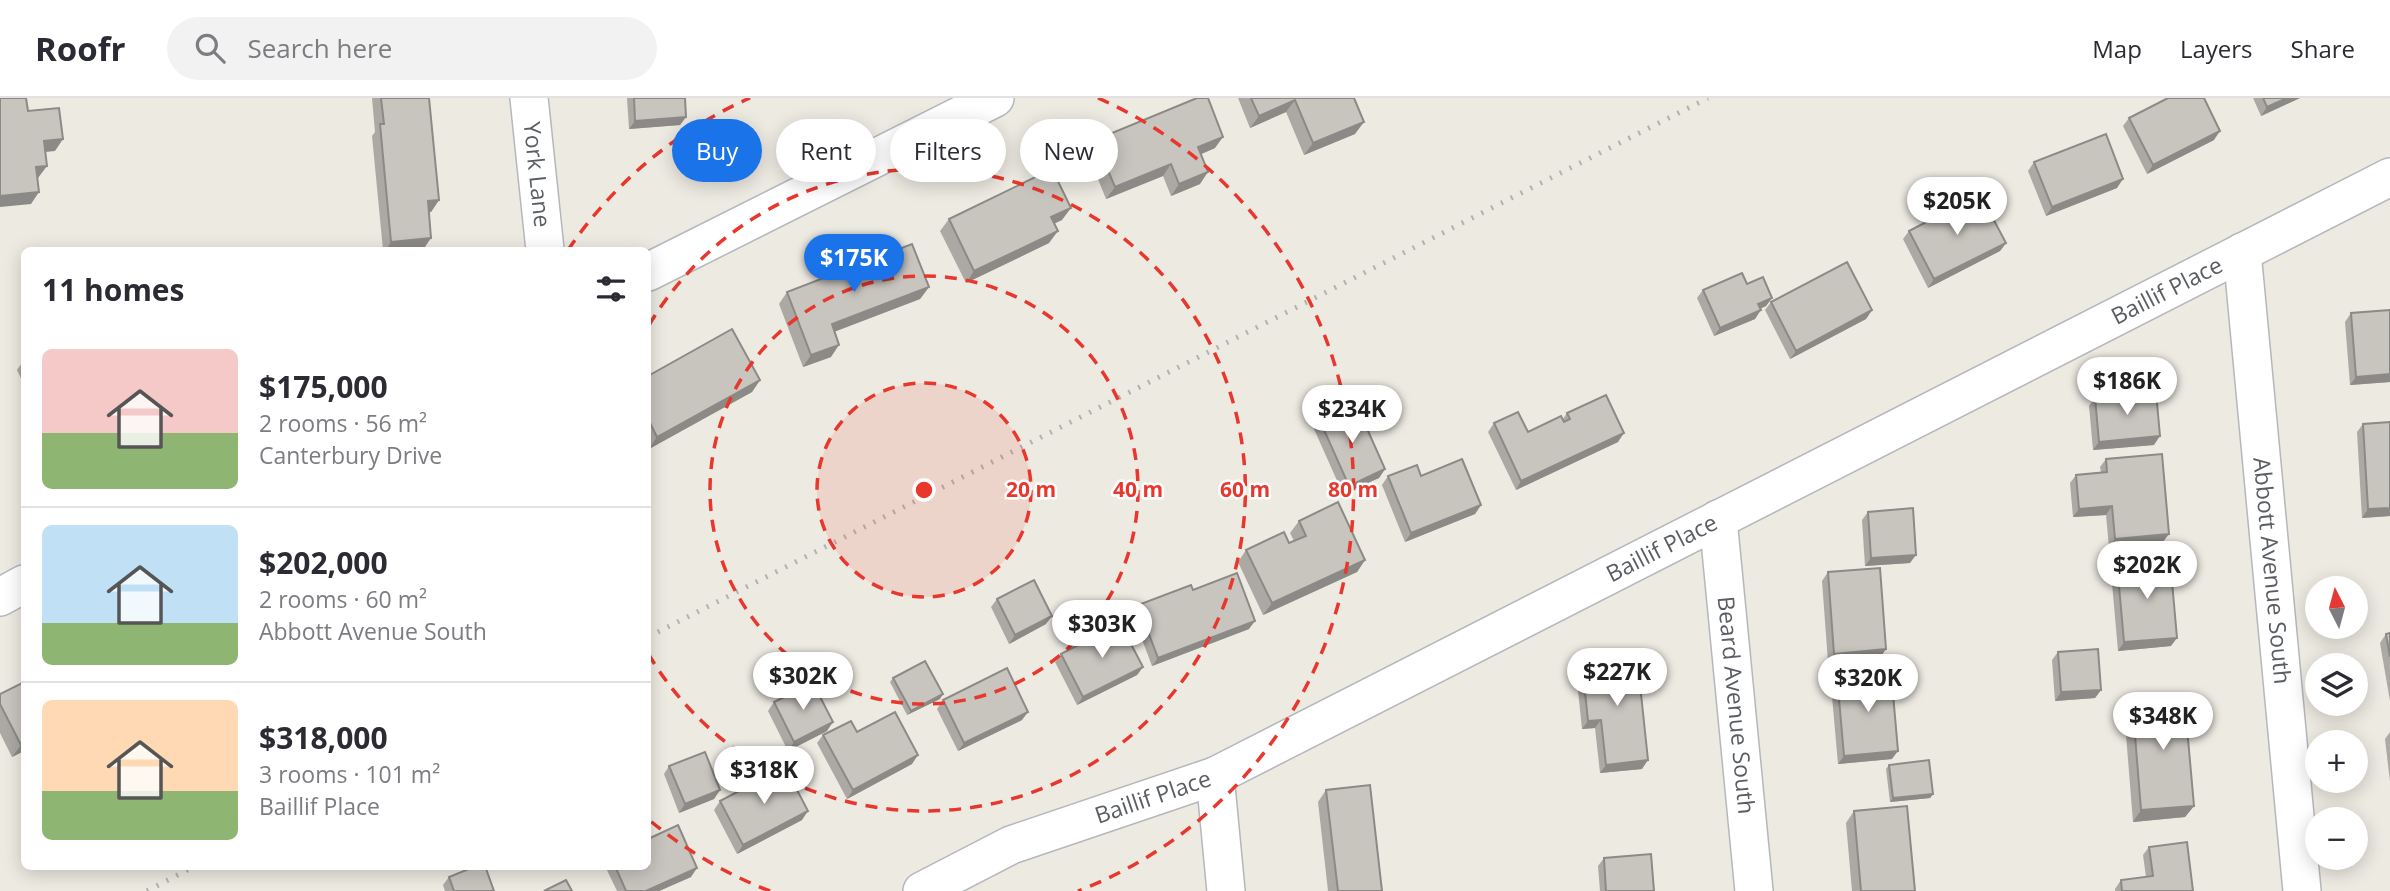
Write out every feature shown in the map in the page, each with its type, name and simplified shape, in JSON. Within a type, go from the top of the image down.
[{"type":"street","name":"York Lane","points":[[529,98],[545,247]]},
{"type":"street","points":[[651,270],[995,98]]},
{"type":"street","name":"Baillif Place","points":[[922,891],[1010,845],[1215,776],[2390,177]]},
{"type":"street","name":"Abbott Avenue South","points":[[2242,252],[2302,891]]},
{"type":"street","name":"Beard Avenue South","points":[[1718,519],[1754,891]]},
{"type":"street","points":[[1215,776],[1226,891]]},
{"type":"building","points":[[0,98],[26,98],[28,111],[59,108],[63,139],[44,141],[47,166],[36,167],[39,192],[0,196]]},
{"type":"building","points":[[381,98],[429,98],[439,200],[428,201],[431,238],[391,242],[380,124],[384,124]]},
{"type":"building","points":[[634,98],[685,98],[686,117],[635,121]]},
{"type":"building","points":[[1197,98],[1208,98],[1223,137],[1198,147],[1208,172],[1179,184],[1171,164],[1115,187],[1113,182],[1118,182],[1118,131]]},
{"type":"building","points":[[1251,98],[1354,98],[1364,122],[1313,143],[1295,100],[1259,116]]},
{"type":"building","points":[[2168,98],[2204,98],[2220,131],[2153,165],[2129,118]]},
{"type":"building","points":[[2263,98],[2287,98],[2267,107]]},
{"type":"building","points":[[2106,134],[2123,179],[2052,207],[2034,162]]},
{"type":"building","points":[[1025,182],[1058,182],[1071,208],[1051,217],[1058,231],[974,271],[949,219]]},
{"type":"building","points":[[1980,194],[2006,243],[1934,279],[1909,231]]},
{"type":"building","points":[[912,244],[929,287],[832,324],[839,345],[811,355],[787,292]]},
{"type":"building","points":[[1847,262],[1872,310],[1796,351],[1771,302]]},
{"type":"building","points":[[1742,273],[1747,284],[1763,277],[1772,298],[1758,304],[1761,310],[1720,328],[1703,290]]},
{"type":"building","points":[[2390,310],[2390,374],[2356,377],[2351,313]]},
{"type":"building","points":[[732,329],[760,380],[657,437],[651,425],[651,374]]},
{"type":"building","points":[[2156,392],[2160,436],[2099,442],[2095,398]]},
{"type":"building","points":[[1606,395],[1624,433],[1521,481],[1494,423],[1518,412],[1528,432],[1561,416],[1564,422],[1570,419],[1567,413]]},
{"type":"building","points":[[1356,404],[1385,469],[1349,486],[1320,421]]},
{"type":"building","points":[[2390,422],[2390,508],[2368,509],[2363,424]]},
{"type":"building","points":[[2162,454],[2169,534],[2115,539],[2112,506],[2079,509],[2076,475],[2107,472],[2106,459]]},
{"type":"building","points":[[1462,459],[1481,505],[1411,533],[1388,476],[1417,465],[1421,476]]},
{"type":"building","points":[[1338,502],[1365,560],[1272,603],[1246,550],[1284,532],[1289,543],[1306,536],[1299,521]]},
{"type":"building","points":[[1913,508],[1916,555],[1871,558],[1868,512]]},
{"type":"building","points":[[2170,559],[2177,638],[2124,642],[2117,564]]},
{"type":"building","points":[[1880,568],[1886,649],[1834,654],[1828,572]]},
{"type":"building","points":[[1237,573],[1255,621],[1158,658],[1138,605],[1191,585],[1193,590]]},
{"type":"building","points":[[1034,580],[1052,616],[1015,635],[997,599]]},
{"type":"building","points":[[1120,623],[1143,667],[1083,697],[1061,654]]},
{"type":"building","points":[[2390,633],[2390,657],[2386,634]]},
{"type":"building","points":[[2098,649],[2101,690],[2061,692],[2058,652]]},
{"type":"building","points":[[1637,656],[1648,760],[1606,765],[1601,720],[1588,721],[1582,662]]},
{"type":"building","points":[[925,661],[943,694],[911,711],[893,678]]},
{"type":"building","points":[[1007,668],[1028,712],[964,743],[943,700]]},
{"type":"building","points":[[1891,671],[1898,751],[1844,756],[1837,676]]},
{"type":"building","points":[[813,683],[833,722],[794,742],[774,702]]},
{"type":"building","points":[[21,684],[21,745],[0,704],[0,694]]},
{"type":"building","points":[[2184,694],[2194,806],[2141,810],[2132,698]]},
{"type":"building","points":[[895,712],[918,755],[853,790],[823,735],[851,721],[857,732]]},
{"type":"building","points":[[705,752],[720,790],[685,804],[669,766]]},
{"type":"building","points":[[1929,760],[1933,794],[1893,798],[1889,765]]},
{"type":"building","points":[[785,767],[808,811],[743,845],[720,801]]},
{"type":"building","points":[[1370,785],[1382,891],[1338,891],[1326,790]]},
{"type":"building","points":[[1907,806],[1915,891],[1861,891],[1854,811]]},
{"type":"building","points":[[678,825],[697,868],[646,891],[626,891],[617,870],[651,870],[651,838]]},
{"type":"building","points":[[2187,842],[2193,891],[2122,891],[2121,880],[2153,876],[2149,847]]},
{"type":"building","points":[[1651,854],[1654,891],[1606,891],[1604,858]]},
{"type":"building","points":[[466,870],[486,870],[494,891],[454,891],[449,877]]},
{"type":"building","points":[[566,880],[572,891],[544,891]]},
{"type":"railway","points":[[651,635],[1708,98]]},
{"type":"railway","points":[[147,891],[187,870]]}]
